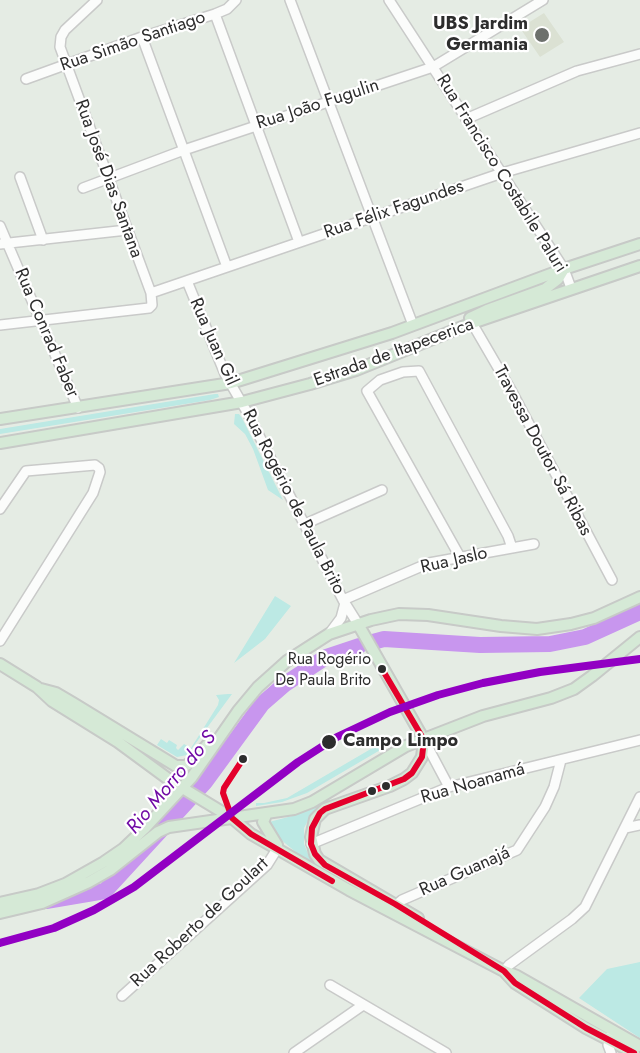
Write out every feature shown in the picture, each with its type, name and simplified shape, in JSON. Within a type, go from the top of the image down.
[{"type":"main road","name":"Estrada de Itapecerica","points":[[0,419],[231,383],[413,325],[564,269],[640,244]]},
{"type":"main road","name":"Estrada de Itapecerica","points":[[0,443],[242,402],[356,370],[472,323],[640,266]]},
{"type":"main road","points":[[439,336],[442,331],[487,310],[545,290],[558,279],[564,269]]},
{"type":"main road","points":[[37,687],[56,693],[170,764],[181,767],[192,762],[274,671],[329,634],[399,614],[428,615],[537,629],[594,618],[640,597]]},
{"type":"main road","name":"Rua Rogério de Paula Brito","points":[[358,624],[424,740]]},
{"type":"main road","points":[[0,913],[42,903],[89,882],[110,870],[158,831],[169,827],[294,809],[312,802],[406,746],[483,716],[551,698],[573,689],[640,637]]},
{"type":"main road","points":[[0,664],[183,788],[232,818],[251,834],[349,890],[392,908]]},
{"type":"main road","points":[[0,903],[39,894],[65,884],[104,862],[144,829],[183,788],[238,711]]},
{"type":"main road","points":[[424,740],[424,751],[419,764],[404,779],[325,809],[320,813],[312,828],[311,844],[315,854],[325,865],[392,908],[504,971],[517,976],[610,1035],[619,1047],[634,1053]]},
{"type":"main road","points":[[267,813],[263,822],[278,845],[277,849]]},
{"type":"main road","points":[[619,1047],[640,1046]]},
{"type":"street","name":"Rua José Dias Santana","points":[[97,0],[75,19],[61,37],[60,47],[151,293]]},
{"type":"street","name":"Rua Simão Santiago","points":[[26,79],[142,37],[215,14],[226,9],[236,0]]},
{"type":"street","points":[[290,0],[413,325]]},
{"type":"street","name":"Rua Francisco Costabile Paluri","points":[[390,0],[564,269],[571,288]]},
{"type":"street","name":"Rua João Fugulin","points":[[83,188],[184,150],[432,67],[543,0]]},
{"type":"street","points":[[215,14],[299,243]]},
{"type":"street","points":[[142,37],[227,267]]},
{"type":"street","points":[[466,119],[577,71],[640,54]]},
{"type":"street","name":"Rua Félix Fagundes","points":[[151,293],[502,173],[640,133]]},
{"type":"street","points":[[20,177],[43,240]]},
{"type":"street","name":"Rua Conrad Faber","points":[[0,226],[4,244],[41,320],[78,408]]},
{"type":"street","points":[[4,244],[127,230]]},
{"type":"street","name":"Rua Juan Gil","points":[[187,281],[225,374],[242,402]]},
{"type":"street","points":[[0,325],[149,308],[153,303],[151,293]]},
{"type":"street","name":"Travessa Doutor Sá Ribas","points":[[472,323],[612,580]]},
{"type":"street","points":[[460,557],[367,391],[380,380],[403,372],[419,371],[512,548]]},
{"type":"street","name":"Rua Rogério de Paula Brito","points":[[242,402],[345,604],[358,624]]},
{"type":"street","points":[[0,509],[26,471],[95,465],[99,468],[100,472],[93,493],[0,641]]},
{"type":"street","points":[[305,524],[382,490]]},
{"type":"street","name":"Rua Jaslo","points":[[345,604],[429,563],[534,544]]},
{"type":"street","name":"Rua Rogério de Paula Brito","points":[[329,634],[341,618],[345,604]]},
{"type":"street","name":"Rua Rogério de Paula Brito","points":[[424,740],[449,787]]},
{"type":"street","name":"Rua Noanamá","points":[[311,844],[449,787],[640,740]]},
{"type":"street","name":"Rua Guanajá","points":[[392,908],[517,850],[545,807],[554,787],[561,759]]},
{"type":"street","points":[[504,971],[585,908],[640,797]]},
{"type":"street","points":[[626,828],[640,825]]},
{"type":"street","name":"Rua Roberto de Goulart","points":[[122,996],[267,865],[277,849]]},
{"type":"street","points":[[330,985],[446,1053]]},
{"type":"street","points":[[294,1053],[363,1005]]},
{"type":"street","points":[[610,1035],[619,1047]]},
{"type":"shaded area","name":"UBS Jardim Germania","points":[[544,13],[564,42],[540,57],[520,28]]},
{"type":"shaded area","points":[[215,394],[219,397],[0,434],[0,429]]},
{"type":"shaded area","points":[[235,414],[239,414],[242,418],[283,500],[268,490],[253,449],[245,434],[234,424]]},
{"type":"shaded area","points":[[275,596],[291,606],[265,639],[234,663]]},
{"type":"shaded area","points":[[232,694],[187,755],[177,757],[157,745],[161,739],[167,743],[169,740],[177,745],[178,750],[184,744],[191,748],[218,705],[219,700],[216,695]]},
{"type":"shaded area","points":[[393,736],[399,739],[307,793],[282,802],[256,806],[256,803],[287,798]]},
{"type":"shaded area","points":[[320,805],[312,813],[304,828],[304,844],[311,861],[274,834],[269,822],[296,815]]},
{"type":"shaded area","points":[[640,962],[640,1038],[579,998],[607,969]]},
{"type":"waterway","name":"Rio Morro do S","points":[[369,643],[384,639],[480,645],[550,644],[585,637],[640,612]]},
{"type":"waterway","name":"Rio Morro do S","points":[[46,901],[105,891],[205,782],[262,704],[285,684],[326,657],[359,646]]},
{"type":"transit line","points":[[0,943],[54,928],[94,910],[134,887],[298,762],[337,737],[390,712],[438,695],[483,683],[540,672],[640,659]]},
{"type":"transit line","points":[[382,669],[424,740],[422,757],[412,773],[404,779],[325,809],[320,813],[312,828],[311,844],[315,854],[325,865],[395,904],[504,971],[515,983],[586,1028],[634,1053]]},
{"type":"transit line","points":[[243,759],[223,793],[232,818],[251,834],[332,881]]},
{"type":"place","name":"UBS Jardim Germania","points":[[542,35]]},
{"type":"place","name":"Rua Rogério De Paula Brito","points":[[382,669]]},
{"type":"place","name":"Campo Limpo","points":[[329,742]]}]
